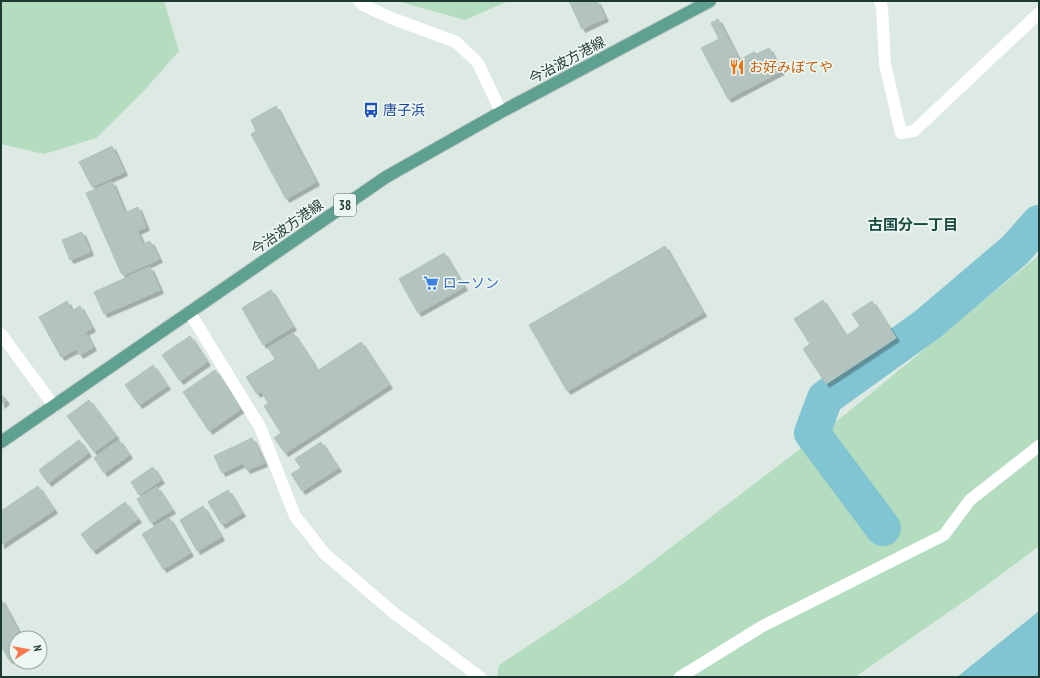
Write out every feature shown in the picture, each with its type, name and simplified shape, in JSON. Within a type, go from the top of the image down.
[{"type":"main road","name":"今治波方港線","points":[[1,442],[386,177],[501,112],[710,1]]},
{"type":"street","points":[[358,1],[363,5],[391,18],[456,42],[478,63],[501,112]]},
{"type":"street","points":[[880,1],[882,7],[885,64],[901,133],[914,131],[1039,13]]},
{"type":"street","points":[[190,313],[260,426],[295,516],[325,554],[394,613],[480,677]]},
{"type":"street","points":[[1,334],[54,406]]},
{"type":"street","points":[[680,677],[761,627],[944,535],[970,500],[1039,446]]},
{"type":"green space","points":[[1,1],[164,1],[179,51],[142,93],[96,138],[44,154],[1,144]]},
{"type":"green space","points":[[397,1],[508,1],[465,20]]},
{"type":"green space","points":[[1039,255],[1039,546],[976,593],[855,677],[497,677],[499,665],[627,581],[847,413]]},
{"type":"water","points":[[1039,611],[1039,677],[957,677]]},
{"type":"building","points":[[569,1],[597,1],[605,18],[582,29]]},
{"type":"building","points":[[718,19],[739,60],[754,52],[757,54],[769,48],[781,71],[728,99],[701,48],[719,39],[711,23]]},
{"type":"building","points":[[276,106],[316,182],[286,199],[251,134],[256,131],[251,120]]},
{"type":"building","points":[[112,146],[124,172],[92,187],[79,162]]},
{"type":"building","points":[[112,182],[125,213],[138,207],[146,227],[137,231],[143,244],[150,241],[159,259],[124,275],[121,273],[86,193]]},
{"type":"building","points":[[82,232],[90,252],[70,260],[62,240]]},
{"type":"building","points":[[665,246],[703,313],[567,391],[529,325]]},
{"type":"building","name":"ローソン","points":[[444,253],[464,287],[418,313],[399,279]]},
{"type":"building","points":[[150,267],[160,290],[104,314],[94,292]]},
{"type":"building","points":[[271,290],[293,327],[263,345],[242,308]]},
{"type":"building","points":[[823,300],[846,336],[860,326],[852,314],[872,301],[896,338],[826,384],[803,349],[810,344],[794,319]]},
{"type":"building","points":[[67,301],[72,311],[80,306],[92,328],[85,332],[93,347],[80,355],[76,349],[61,357],[39,317]]},
{"type":"building","points":[[293,333],[311,360],[257,394],[246,377],[275,359],[268,348]]},
{"type":"building","points":[[190,336],[207,362],[180,381],[162,355]]},
{"type":"building","points":[[361,342],[389,385],[285,453],[274,438],[281,433],[264,406]]},
{"type":"building","points":[[311,360],[317,371],[268,403],[261,391]]},
{"type":"building","points":[[153,365],[167,386],[139,405],[125,385]]},
{"type":"building","points":[[215,370],[241,409],[209,431],[183,392]]},
{"type":"building","points":[[1,394],[6,401],[1,405]]},
{"type":"building","points":[[89,400],[116,436],[94,452],[67,416]]},
{"type":"building","points":[[252,438],[264,463],[247,470],[243,463],[222,473],[214,456]]},
{"type":"building","points":[[79,440],[88,453],[48,483],[39,470]]},
{"type":"building","points":[[119,440],[129,455],[104,473],[94,458]]},
{"type":"building","points":[[321,442],[338,468],[302,491],[291,474],[301,468],[295,459]]},
{"type":"building","points":[[153,467],[161,480],[139,495],[131,482]]},
{"type":"building","points":[[38,486],[54,510],[1,545],[1,511]]},
{"type":"building","points":[[157,487],[172,510],[151,523],[137,499]]},
{"type":"building","points":[[228,490],[242,513],[222,525],[208,502]]},
{"type":"building","points":[[125,502],[138,519],[93,551],[81,534]]},
{"type":"building","points":[[203,506],[221,537],[197,551],[180,520]]},
{"type":"building","points":[[169,518],[190,553],[163,569],[142,534]]},
{"type":"building","points":[[1,599],[18,630],[8,630],[8,658],[1,646]]},
{"type":"waterway","points":[[883,528],[812,433],[825,398],[928,324],[1015,250],[1039,223]]},
{"type":"place","name":"お好みぼてや","points":[[737,67]]},
{"type":"place","name":"唐子浜","points":[[371,110]]},
{"type":"place","name":"ローソン","points":[[431,283]]},
{"type":"district","name":"古国分一丁目","points":[[913,225]]}]
